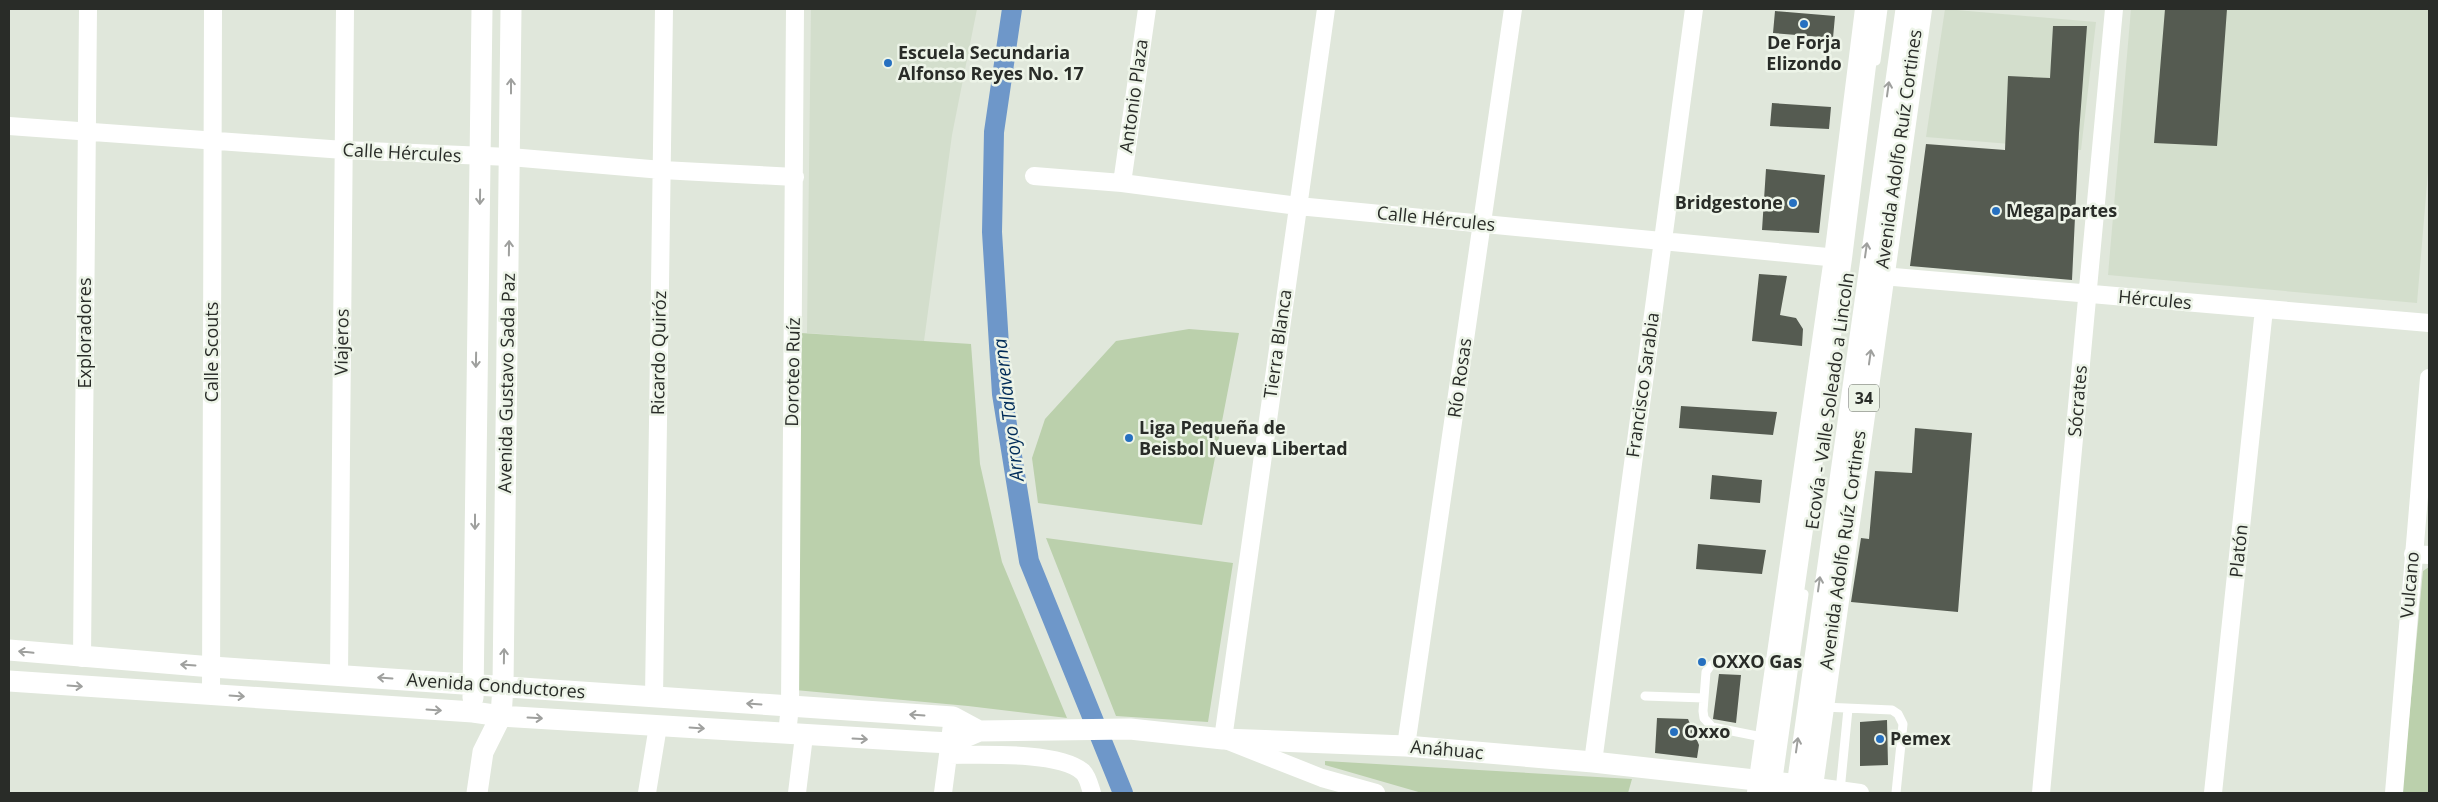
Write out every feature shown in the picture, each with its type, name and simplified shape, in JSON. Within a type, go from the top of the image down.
[{"type":"main road","points":[[1784,789],[1769,738],[1838,258],[1870,9]]},
{"type":"main road","name":"Avenida Adolfo Ruíz Cortines","points":[[1784,789],[1820,707],[1918,9]]},
{"type":"street","name":"Exploradores","points":[[82,658],[88,9]]},
{"type":"street","name":"Calle Scouts","points":[[211,695],[212,9]]},
{"type":"street","name":"Viajeros","points":[[339,675],[346,9]]},
{"type":"street","name":"Avenida Gustavo Sada Paz","points":[[482,9],[473,712],[483,752]]},
{"type":"street","name":"Avenida Gustavo Sada Paz","points":[[477,793],[483,752],[501,716],[504,686],[511,9]]},
{"type":"street","name":"Ricardo Quiróz","points":[[654,697],[664,9]]},
{"type":"street","name":"Doroteo Ruíz","points":[[796,9],[790,706],[796,735],[796,793]]},
{"type":"street","name":"Antonio Plaza","points":[[1122,183],[1147,9]]},
{"type":"street","name":"Tierra Blanca","points":[[1223,739],[1326,9]]},
{"type":"street","name":"Río Rosas","points":[[1406,746],[1513,9]]},
{"type":"street","name":"Francisco Sarabia","points":[[1594,762],[1694,9]]},
{"type":"street","name":"Sócrates","points":[[2041,793],[2114,9]]},
{"type":"street","name":"Calle Hércules","points":[[9,126],[344,150],[481,158],[510,157],[662,170],[795,177]]},
{"type":"street","name":"Calle Hércules","points":[[1034,176],[1122,183],[1298,206],[1838,258]]},
{"type":"street","name":"Hércules","points":[[1882,276],[2429,323]]},
{"type":"street","name":"Platón","points":[[2214,793],[2264,309]]},
{"type":"street","name":"Vulcano","points":[[2394,793],[2421,554],[2429,378]]},
{"type":"street","name":"Avenida Conductores","points":[[9,650],[82,658],[953,717],[979,731],[1130,729]]},
{"type":"street","name":"Avenida Conductores","points":[[9,681],[796,735],[950,749],[979,731]]},
{"type":"street","points":[[943,793],[953,717]]},
{"type":"street","points":[[647,793],[658,726]]},
{"type":"street","name":"Anáhuac","points":[[1130,729],[1223,739],[1406,746],[1594,762],[1784,789]]},
{"type":"street","points":[[1223,739],[1322,778],[1376,793]]},
{"type":"street","points":[[950,749],[1064,762],[1085,774],[1092,793]]},
{"type":"street","points":[[1784,789],[1860,793]]},
{"type":"lane","points":[[1875,68],[1883,9]]},
{"type":"lane","points":[[1784,789],[1900,9]]},
{"type":"lane","points":[[1784,789],[1804,587]]},
{"type":"lane","points":[[1769,738],[1712,728],[1704,718],[1706,672],[1715,663],[1780,662]]},
{"type":"lane","points":[[1645,696],[1704,698]]},
{"type":"lane","points":[[1820,707],[1892,710],[1901,718],[1896,793]]},
{"type":"lane","points":[[1840,791],[1848,708]]},
{"type":"shaded area","points":[[811,9],[977,9],[952,135],[924,341],[807,333]]},
{"type":"shaded area","points":[[1945,9],[2096,22],[2081,150],[1926,137]]},
{"type":"shaded area","points":[[2131,9],[2429,9],[2429,160],[2417,303],[2108,275]]},
{"type":"green space","name":"Liga Pequeña de Beisbol Nueva Libertad","points":[[1189,329],[1239,333],[1202,525],[1038,503],[1032,458],[1045,419],[1116,341]]},
{"type":"green space","points":[[801,333],[971,344],[980,464],[1002,562],[1067,718],[968,706],[795,690]]},
{"type":"green space","points":[[1046,538],[1233,563],[1208,722],[1116,716]]},
{"type":"green space","points":[[2429,567],[2429,793],[2402,793],[2423,571]]},
{"type":"green space","points":[[1325,761],[1632,779],[1628,793],[1422,793],[1325,765]]},
{"type":"building","points":[[2165,9],[2227,9],[2217,146],[2154,143]]},
{"type":"building","name":"De Forja Elizondo","points":[[1775,11],[1835,16],[1833,38],[1773,33]]},
{"type":"building","name":"Mega partes","points":[[2053,26],[2087,26],[2079,133],[2072,280],[1910,266],[1926,144],[2005,150],[2008,76],[2050,78]]},
{"type":"building","points":[[1772,103],[1831,107],[1829,129],[1770,126]]},
{"type":"building","name":"Bridgestone","points":[[1766,169],[1825,175],[1819,233],[1762,230]]},
{"type":"building","points":[[1759,274],[1787,276],[1780,315],[1796,318],[1803,329],[1802,346],[1752,341]]},
{"type":"building","points":[[1681,406],[1777,412],[1773,435],[1679,428]]},
{"type":"building","points":[[1915,428],[1972,433],[1958,612],[1851,602],[1861,538],[1869,539],[1875,471],[1912,473]]},
{"type":"building","points":[[1712,475],[1762,480],[1760,503],[1710,499]]},
{"type":"building","points":[[1698,544],[1766,550],[1762,574],[1696,569]]},
{"type":"building","points":[[1719,674],[1741,675],[1736,723],[1713,719]]},
{"type":"building","name":"Oxxo","points":[[1657,718],[1688,719],[1699,745],[1697,758],[1655,753]]},
{"type":"building","points":[[1887,720],[1888,765],[1860,766],[1860,722]]},
{"type":"waterway","name":"Arroyo Talaverna","points":[[1012,9],[994,132],[992,232],[1002,394],[1029,561],[1123,793]]},
{"type":"place","name":"De Forja Elizondo","points":[[1804,24]]},
{"type":"place","name":"Escuela Secundaria Alfonso Reyes No. 17","points":[[888,63]]},
{"type":"place","name":"Bridgestone","points":[[1793,203]]},
{"type":"place","name":"Mega partes","points":[[1996,211]]},
{"type":"place","name":"Liga Pequeña de Beisbol Nueva Libertad","points":[[1129,438]]},
{"type":"place","name":"OXXO Gas","points":[[1702,662]]},
{"type":"place","name":"Oxxo","points":[[1674,732]]},
{"type":"place","name":"Pemex","points":[[1880,739]]}]
